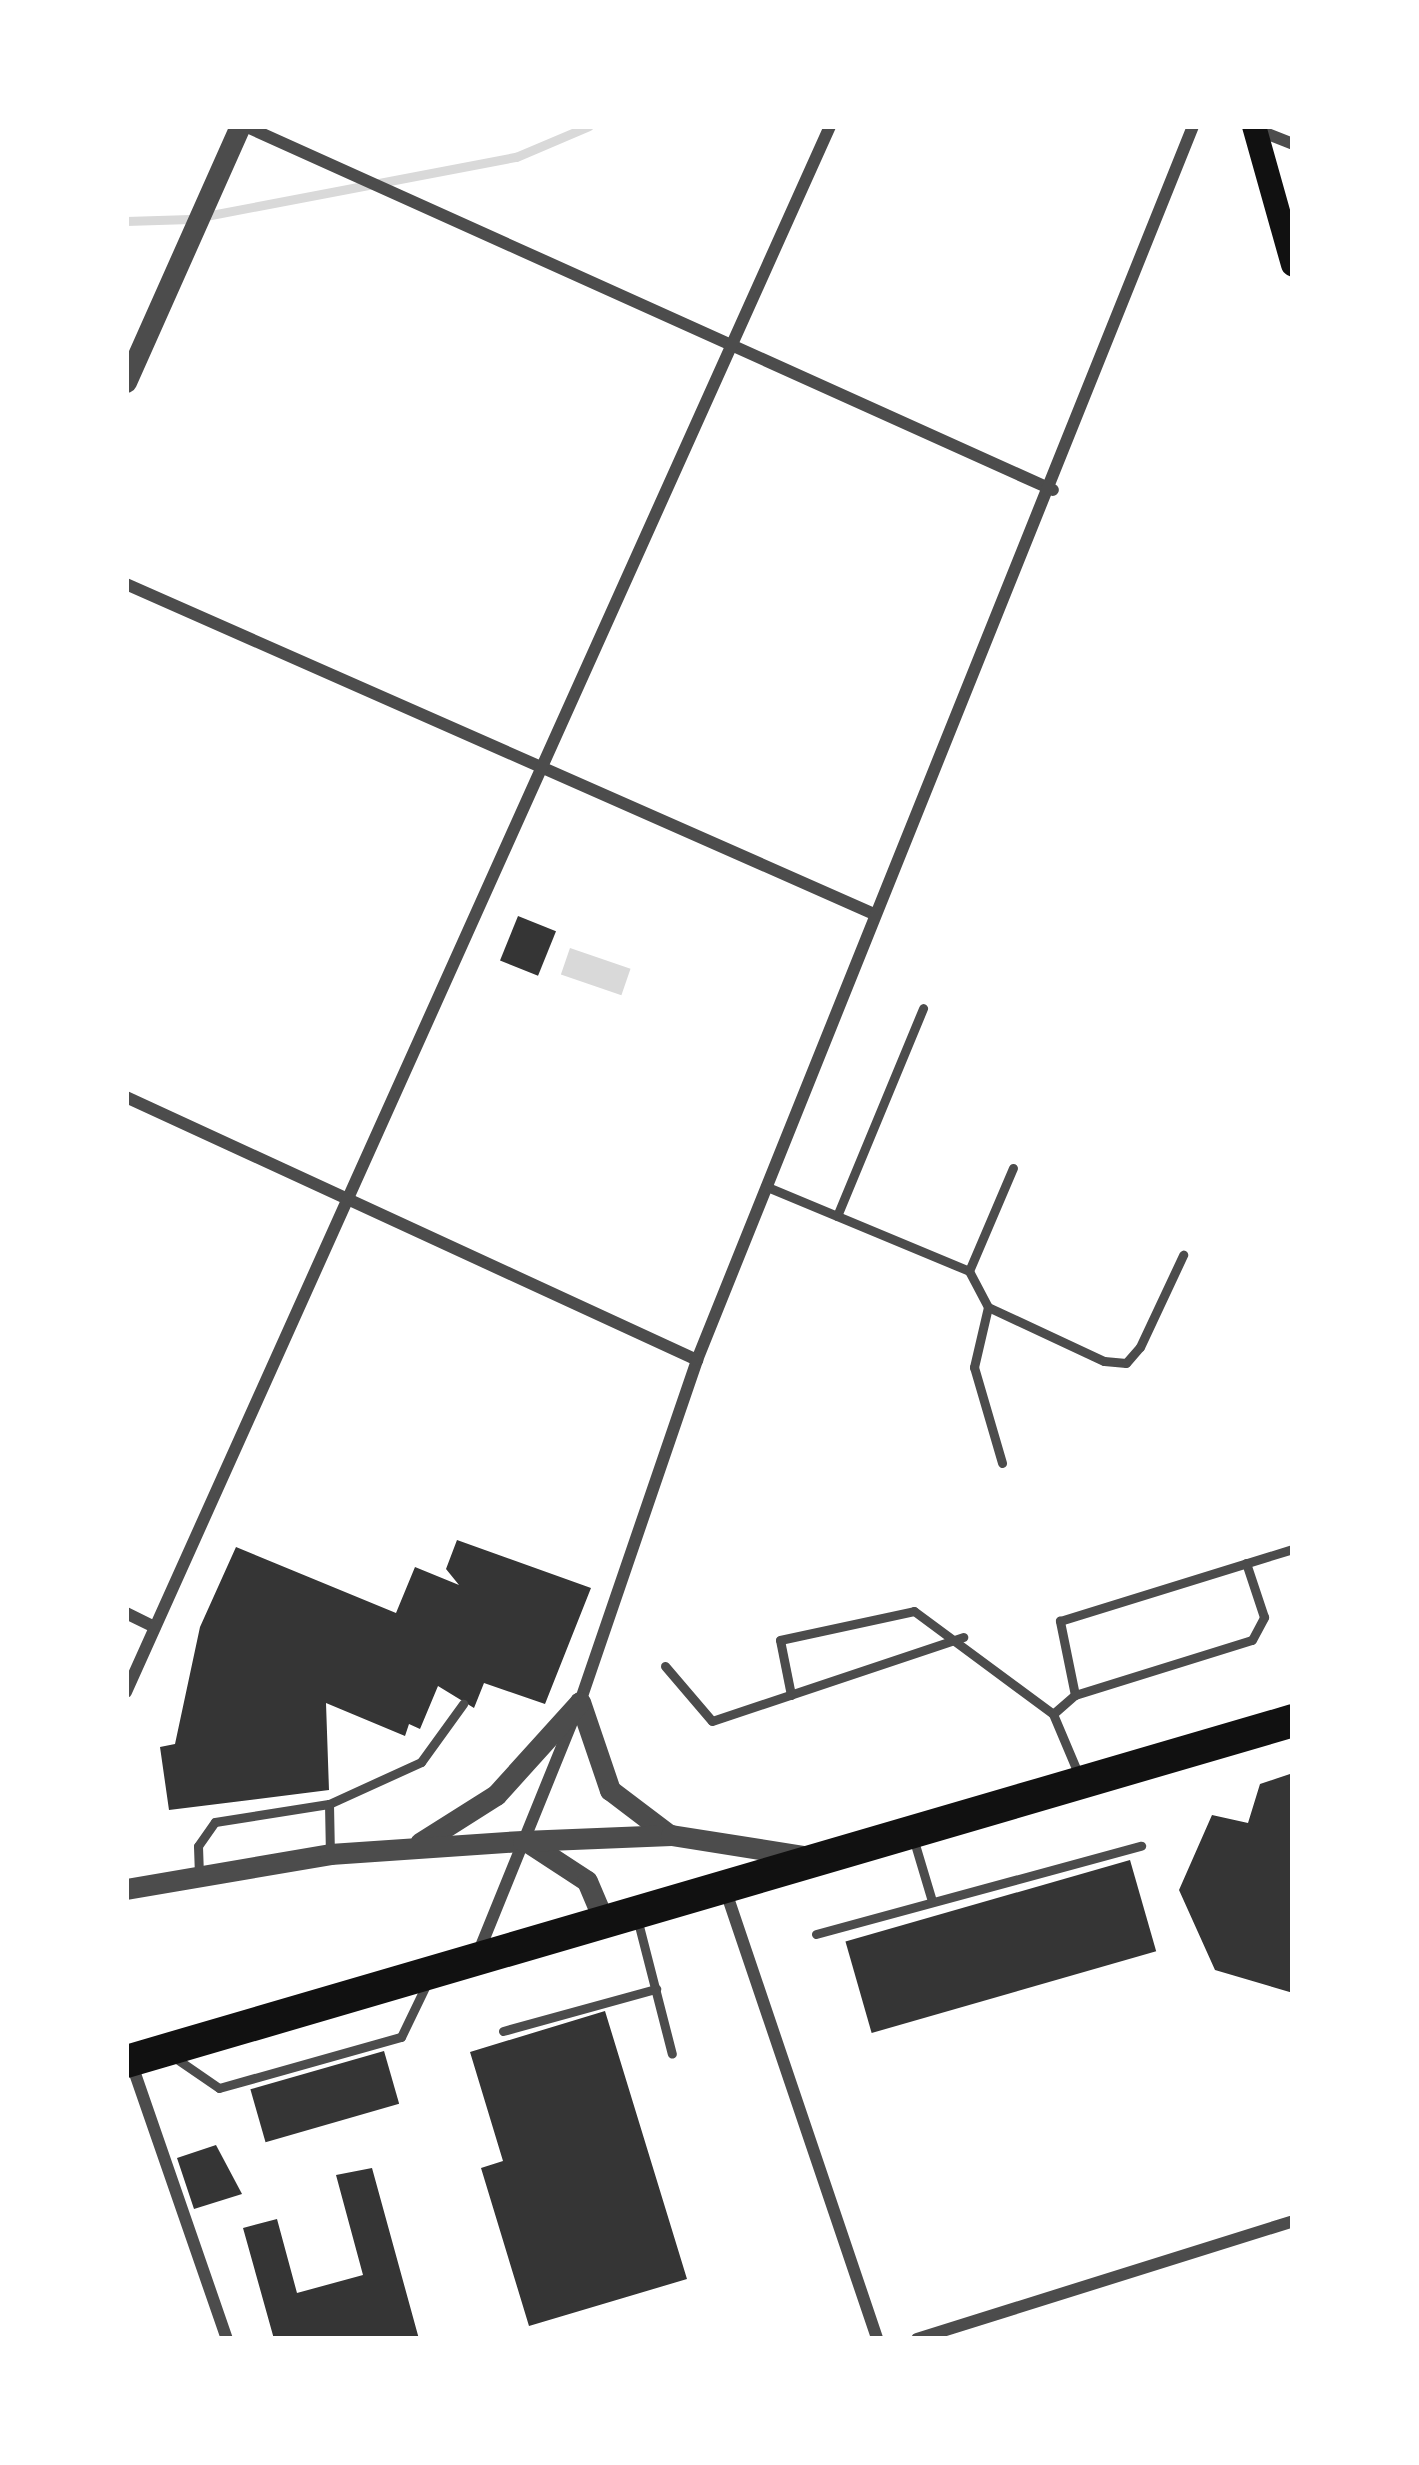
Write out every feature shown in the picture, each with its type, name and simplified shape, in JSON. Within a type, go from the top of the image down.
[{"type":"highway","points":[[128,2060],[1084,1788],[1293,1720]]},
{"type":"main road","points":[[1254,128],[1286,213],[1293,266]]},
{"type":"street","points":[[126,382],[242,126],[1053,490]]},
{"type":"street","points":[[126,1691],[830,126]]},
{"type":"street","points":[[476,1958],[580,1702],[697,1360],[765,1186],[872,913],[1053,490],[1193,126]]},
{"type":"street","points":[[1254,128],[1293,144]]},
{"type":"street","points":[[126,584],[537,773],[872,913]]},
{"type":"street","points":[[126,1096],[697,1360]]},
{"type":"street","points":[[126,1613],[155,1627]]},
{"type":"street","points":[[580,1702],[610,1790],[671,1835]]},
{"type":"street","points":[[414,1846],[496,1795],[580,1702]]},
{"type":"street","points":[[126,1889],[330,1854],[523,1840],[671,1835],[822,1860]]},
{"type":"street","points":[[523,1840],[573,1866],[620,1917]]},
{"type":"street","points":[[725,1888],[877,2339]]},
{"type":"street","points":[[128,2060],[226,2339]]},
{"type":"street","points":[[917,2339],[1293,2221]]},
{"type":"lane","points":[[837,1216],[923,1008]]},
{"type":"lane","points":[[969,1271],[1013,1168]]},
{"type":"lane","points":[[765,1186],[969,1271],[988,1307],[1126,1363],[1183,1255]]},
{"type":"lane","points":[[988,1307],[974,1367],[1002,1463]]},
{"type":"lane","points":[[1076,1695],[1060,1621],[1293,1549]]},
{"type":"lane","points":[[1053,1714],[1076,1695],[1252,1640],[1264,1617],[1246,1563]]},
{"type":"lane","points":[[791,1695],[780,1640],[896,1609],[963,1637],[1053,1714],[1084,1788]]},
{"type":"lane","points":[[665,1666],[712,1721],[963,1637]]},
{"type":"lane","points":[[199,1875],[198,1846],[215,1822],[329,1804],[437,1750],[463,1704]]},
{"type":"lane","points":[[329,1804],[330,1854]]},
{"type":"lane","points":[[913,1835],[932,1901]]},
{"type":"lane","points":[[816,1934],[1141,1846]]},
{"type":"lane","points":[[620,1917],[656,1989],[672,2054]]},
{"type":"lane","points":[[166,2052],[219,2088],[401,2037],[433,1971]]},
{"type":"lane","points":[[503,2031],[656,1989]]},
{"type":"shaded area","points":[[570,948],[631,969],[621,995],[561,974]]},
{"type":"building","points":[[518,916],[556,931],[538,976],[500,961]]},
{"type":"building","points":[[457,1540],[591,1588],[545,1704],[484,1683],[474,1708],[438,1686],[420,1729],[409,1724],[405,1736],[326,1703],[329,1790],[169,1810],[160,1747],[175,1744],[200,1627],[236,1547],[396,1613],[415,1567],[459,1585],[446,1569]]},
{"type":"building","points":[[1293,1773],[1293,1993],[1215,1970],[1179,1890],[1212,1815],[1248,1823],[1260,1784]]},
{"type":"building","points":[[1130,1860],[1156,1951],[872,2033],[845,1942]]},
{"type":"building","points":[[605,2011],[687,2279],[529,2326],[481,2168],[503,2161],[470,2052]]},
{"type":"building","points":[[384,2051],[399,2104],[266,2142],[250,2089]]},
{"type":"building","points":[[216,2145],[242,2194],[194,2209],[177,2158]]},
{"type":"building","points":[[372,2168],[419,2339],[274,2339],[243,2228],[277,2219],[297,2293],[363,2275],[336,2175]]},
{"type":"waterway","points":[[126,221],[190,219],[516,157],[589,126]]}]
